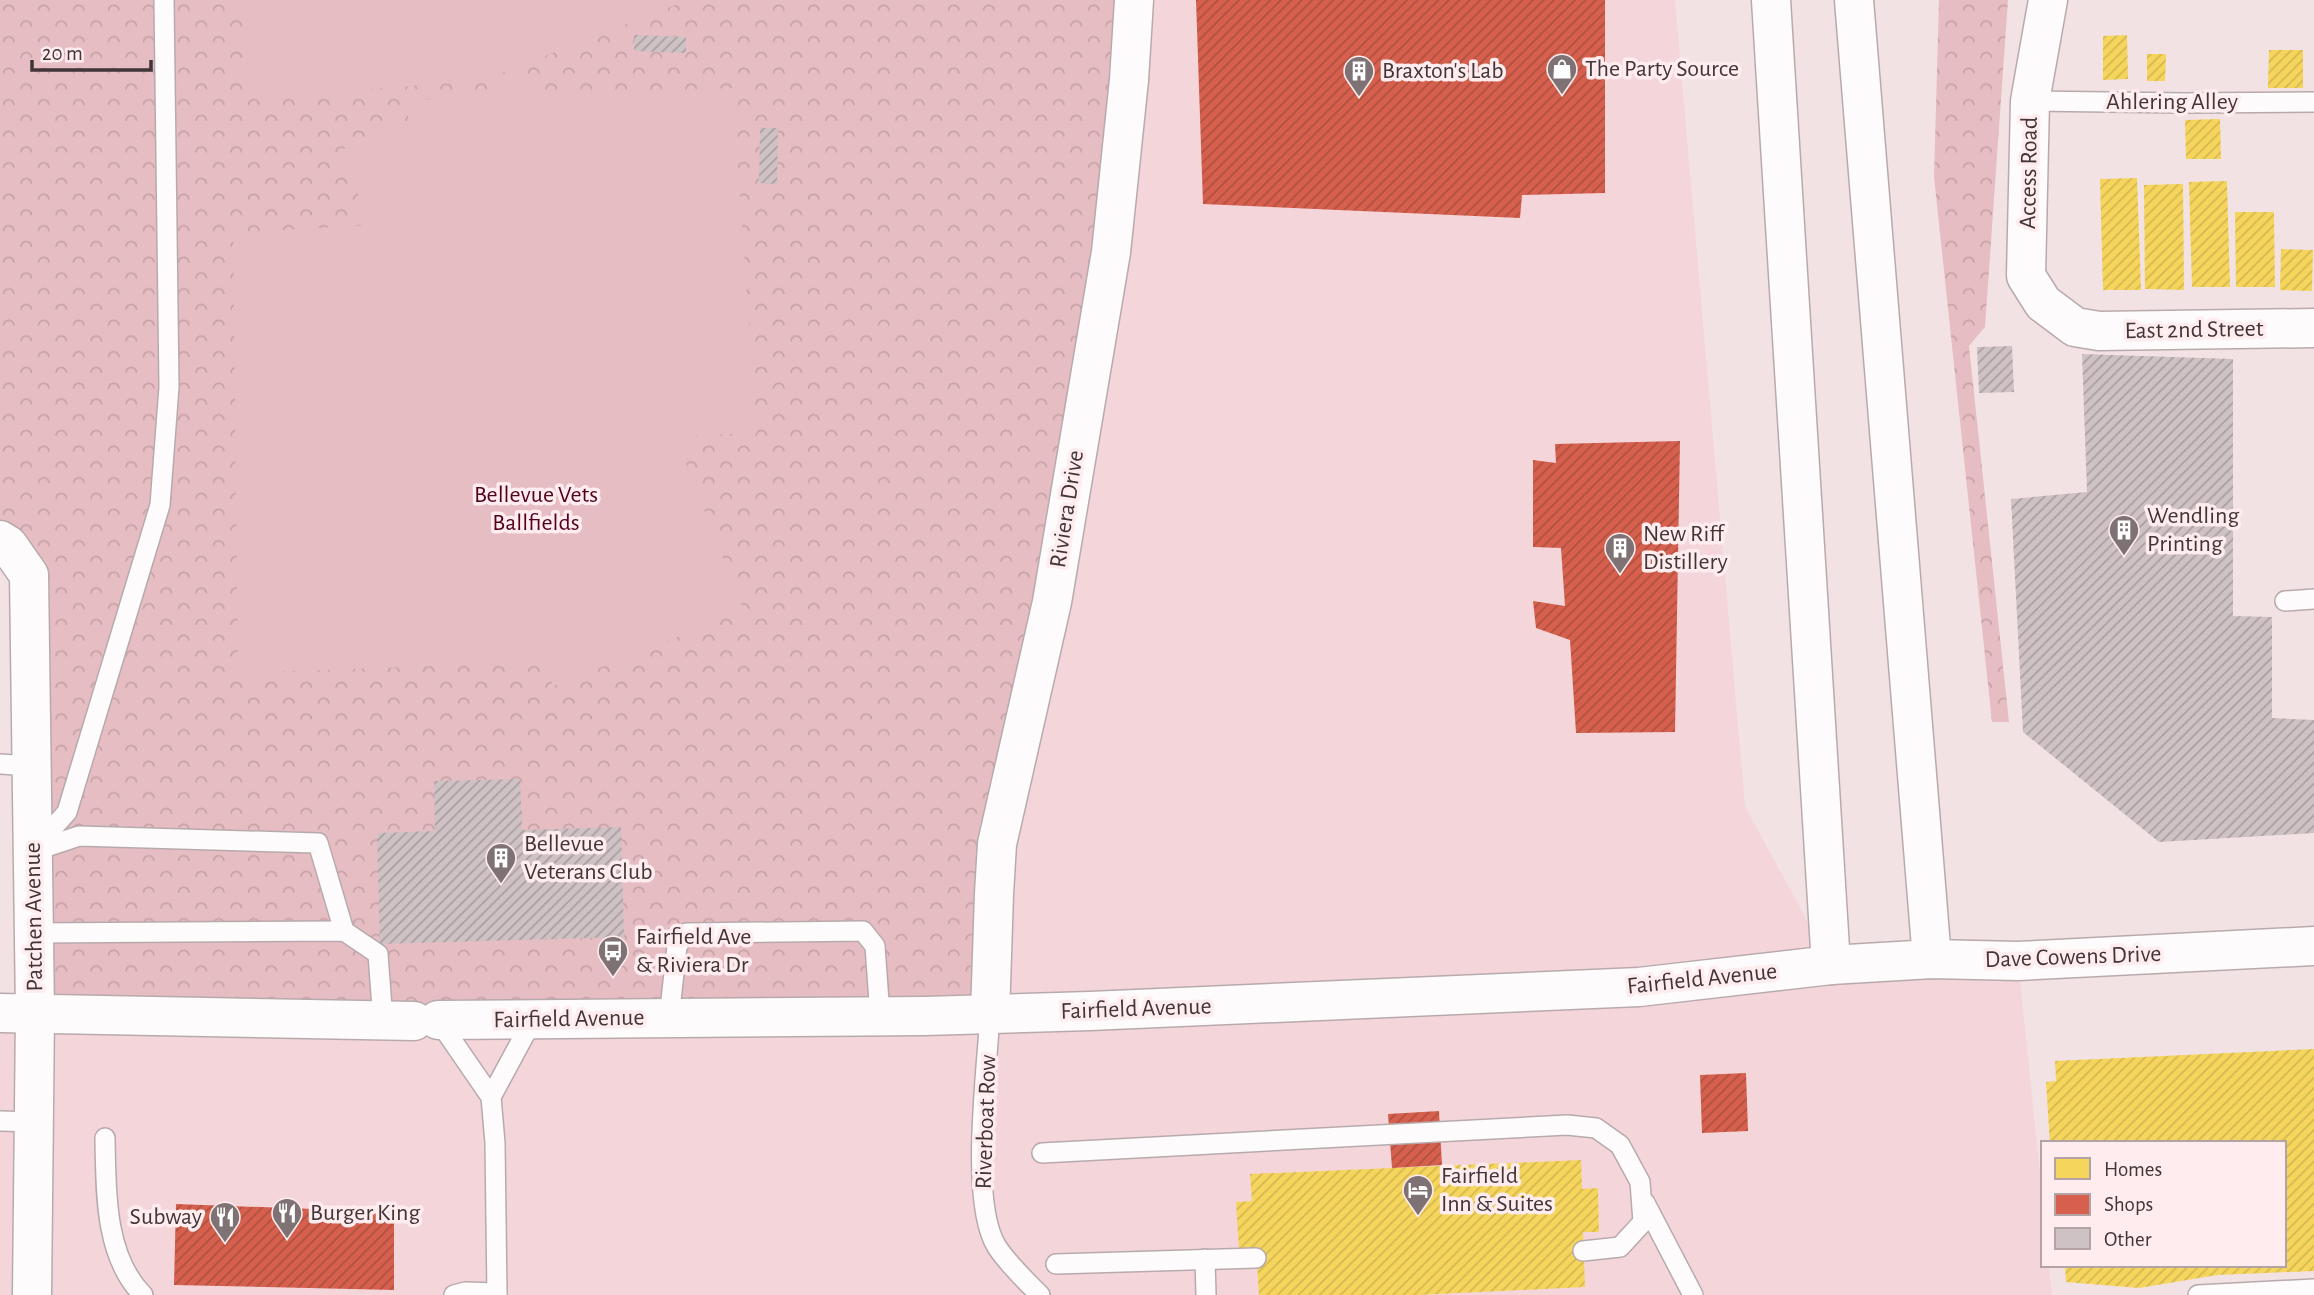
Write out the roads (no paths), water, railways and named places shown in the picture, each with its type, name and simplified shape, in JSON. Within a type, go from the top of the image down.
[{"type":"main road","name":"Riviera Drive","points":[[990,1014],[997,844],[1052,602],[1111,252],[1134,0]]},
{"type":"main road","points":[[1771,0],[1831,965]]},
{"type":"main road","points":[[1853,0],[1932,959]]},
{"type":"main road","name":"Access Road","points":[[2048,0],[2030,101],[2026,276],[2043,303],[2075,327]]},
{"type":"main road","name":"East 2nd Street","points":[[2075,327],[2099,331],[2314,328]]},
{"type":"main road","name":"Patchen Avenue","points":[[4,542],[29,575],[15,765],[33,851],[34,933],[18,1013],[17,1121],[32,1295]]},
{"type":"main road","name":"Dave Cowens Drive","points":[[1831,965],[1932,959],[2018,961],[2314,946]]},
{"type":"main road","name":"Fairfield Avenue","points":[[18,1013],[412,1021],[990,1014],[1639,987],[1831,965]]},
{"type":"lane","points":[[33,851],[67,812],[160,505],[169,387],[164,0]]},
{"type":"lane","name":"Ahlering Alley","points":[[2030,101],[2314,102]]},
{"type":"lane","points":[[2285,601],[2314,598]]},
{"type":"lane","points":[[33,851],[79,836],[318,843],[344,930]]},
{"type":"lane","points":[[34,933],[344,930],[378,954],[412,1021],[491,1097]]},
{"type":"lane","points":[[669,1018],[677,946],[687,933],[836,931],[863,931],[875,946],[880,1016]]},
{"type":"lane","name":"Riverboat Row","points":[[990,1014],[981,1175],[985,1215],[996,1247],[1032,1293]]},
{"type":"lane","points":[[454,1295],[465,1292],[496,1294],[495,1143],[491,1097],[533,1019]]},
{"type":"lane","points":[[1042,1153],[1567,1125],[1596,1128],[1620,1145],[1640,1182],[1643,1222],[1620,1247],[1583,1251]]},
{"type":"lane","points":[[105,1138],[106,1181],[115,1248],[135,1287],[143,1295]]},
{"type":"lane","points":[[1642,1196],[1693,1295]]},
{"type":"lane","points":[[1056,1264],[1256,1258]]},
{"type":"lane","points":[[1205,1259],[1206,1295]]},
{"type":"lane","points":[[2198,1295],[2314,1289]]},
{"type":"place","name":"The Party Source","points":[[1562,96]]},
{"type":"place","name":"Braxton's Lab","points":[[1359,98]]},
{"type":"place","name":"Wendling Printing","points":[[2124,557]]},
{"type":"place","name":"New Riff Distillery","points":[[1620,575]]},
{"type":"place","name":"Bellevue Veterans Club","points":[[501,885]]},
{"type":"place","name":"Fairfield Ave & Riviera Dr","points":[[613,978]]},
{"type":"place","name":"Fairfield Inn & Suites","points":[[1418,1217]]},
{"type":"place","name":"Burger King","points":[[287,1240]]},
{"type":"place","name":"Subway","points":[[225,1244]]},
{"type":"park label","name":"Bellevue Vets Ballfields","points":[[536,509]]}]
